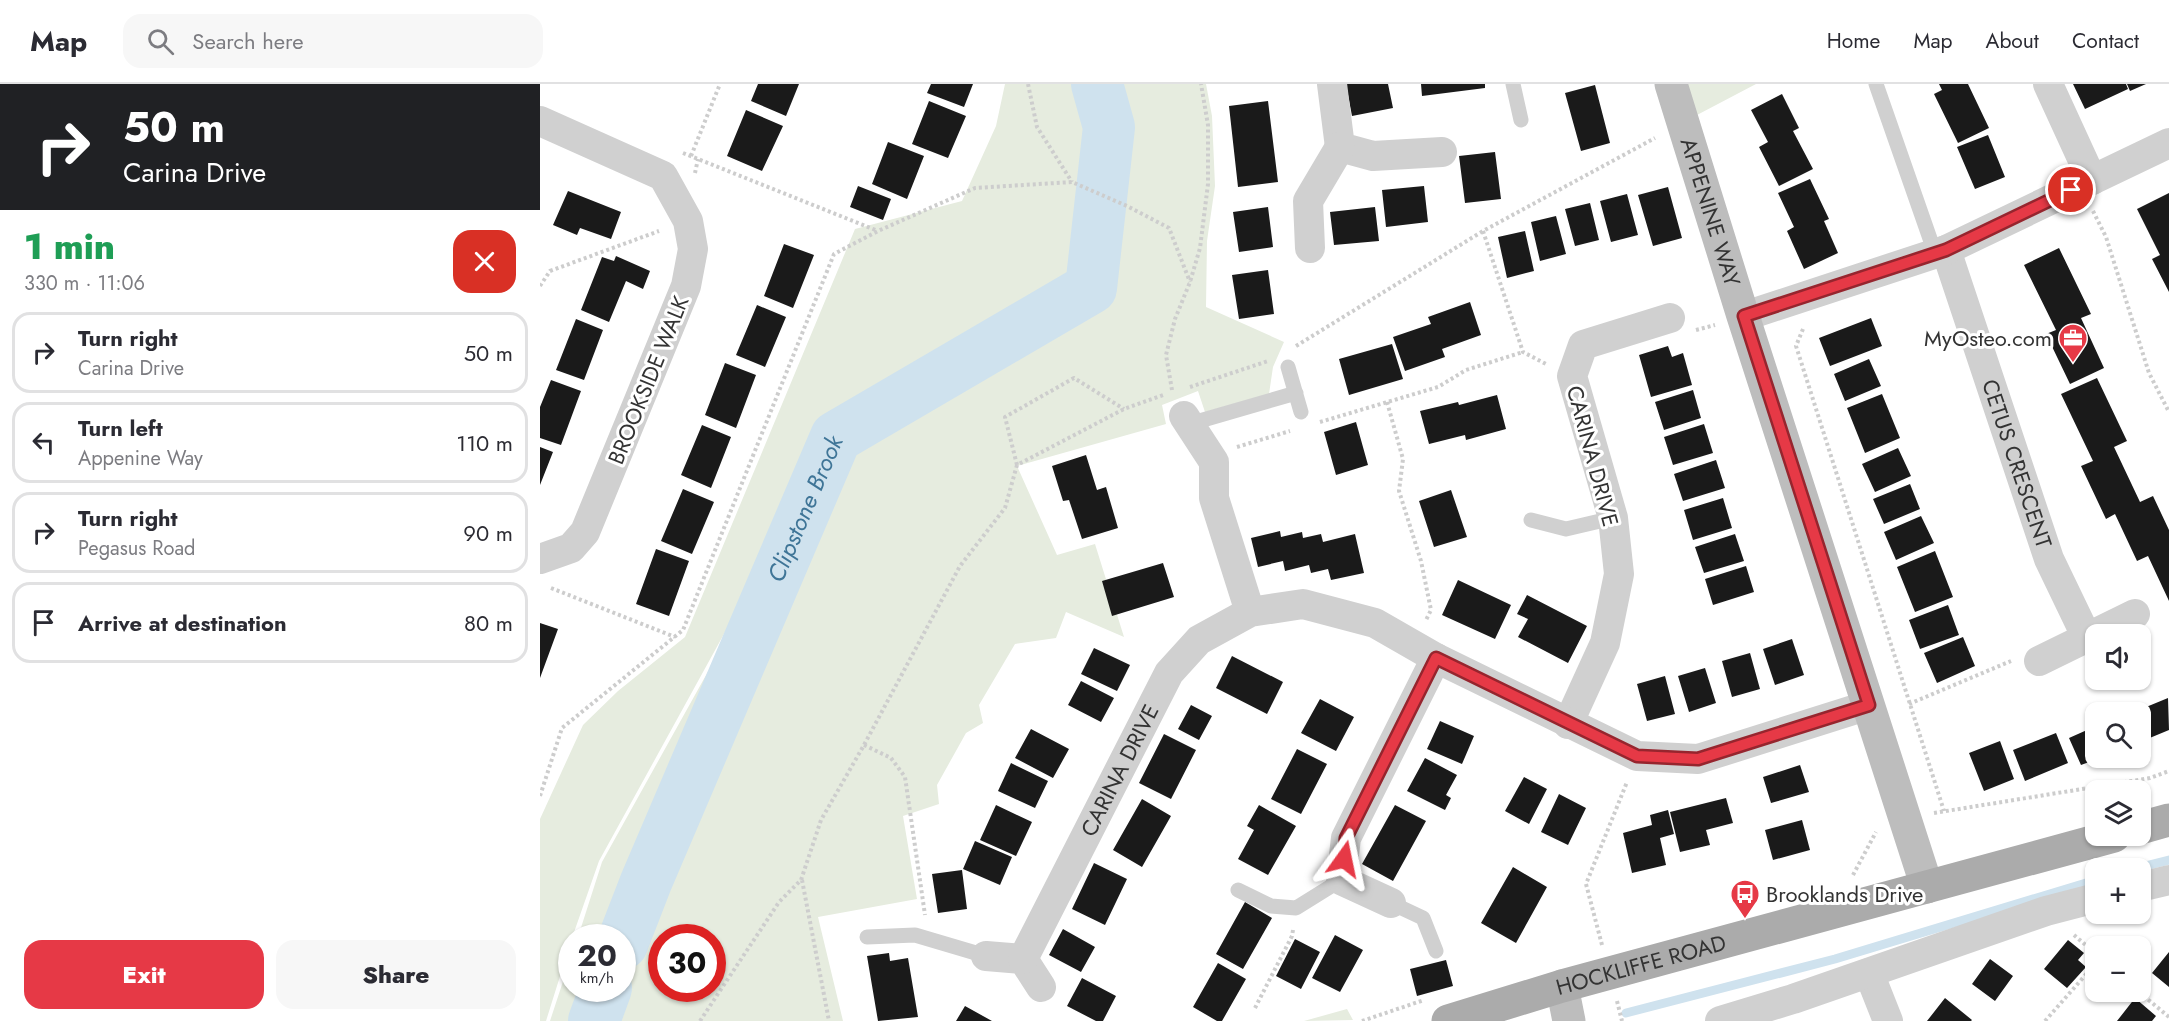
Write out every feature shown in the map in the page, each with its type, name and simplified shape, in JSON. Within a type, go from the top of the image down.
[{"type":"main road","points":[[2151,825],[2169,820]]},
{"type":"main road","name":"HOCKLIFFE ROAD","points":[[1448,1021],[1562,987],[2085,844]]},
{"type":"street","points":[[1310,248],[1308,201],[1340,147],[1332,84]]},
{"type":"street","name":"APPENINE WAY","points":[[1671,84],[1927,887]]},
{"type":"street","points":[[2048,84],[2092,180]]},
{"type":"street","points":[[540,121],[671,164]]},
{"type":"street","points":[[1744,316],[1817,294],[1940,251],[2164,144],[2169,144]]},
{"type":"street","points":[[1340,147],[1373,156],[1442,152]]},
{"type":"street","name":"BROOKSIDE WALK","points":[[540,559],[570,548],[585,532],[686,286],[693,249],[688,221],[671,164]]},
{"type":"street","name":"CETUS CRESCENT","points":[[1940,251],[2049,559],[2085,632]]},
{"type":"street","name":"CARINA DRIVE","points":[[1568,724],[1605,643],[1619,574],[1613,518],[1572,376],[1583,345],[1670,318]]},
{"type":"street","points":[[1182,411],[1214,462],[1215,498],[1250,612]]},
{"type":"street","name":"CARINA DRIVE","points":[[1023,959],[1169,673],[1199,640],[1250,612],[1303,604],[1375,623],[1568,724],[1637,756],[1698,759],[1869,705]]},
{"type":"street","points":[[2115,624],[2135,614]]},
{"type":"street","points":[[2039,661],[2085,639]]},
{"type":"street","points":[[1391,903],[1341,880],[1346,838],[1425,651]]},
{"type":"street","points":[[2151,884],[2169,880]]},
{"type":"street","points":[[1720,1021],[1869,973],[2046,911],[2085,901]]},
{"type":"street","points":[[986,956],[1023,959],[1041,987]]},
{"type":"street","points":[[1869,973],[1888,1021]]},
{"type":"street","points":[[1562,987],[1569,1021]]},
{"type":"lane","points":[[1514,84],[1521,120]]},
{"type":"lane","points":[[1875,84],[1940,251]]},
{"type":"lane","points":[[1284,359],[1301,412]]},
{"type":"lane","points":[[1182,411],[1296,393]]},
{"type":"lane","points":[[1531,520],[1566,529],[1613,518]]},
{"type":"lane","points":[[1238,891],[1271,906],[1296,908],[1341,880]]},
{"type":"lane","points":[[1391,903],[1423,918],[1436,951]]},
{"type":"lane","points":[[867,938],[915,935],[986,956]]},
{"type":"path","points":[[691,156],[720,84]]},
{"type":"path","points":[[1028,84],[1037,127],[1072,182]]},
{"type":"path","points":[[1182,411],[1166,355],[1175,319],[1190,282],[1200,248],[1208,184],[1208,125],[1202,84]]},
{"type":"path","points":[[700,1021],[779,902],[801,880],[821,820],[960,566],[1005,508],[1017,465],[1005,417],[1074,378],[1125,409],[1182,411],[1284,359],[1483,231],[1683,123]]},
{"type":"path","points":[[671,164],[691,156],[878,231]]},
{"type":"path","points":[[2092,180],[2089,202],[2106,237],[2149,373],[2169,412]]},
{"type":"path","points":[[540,796],[562,728],[683,630],[834,254],[878,231],[975,188],[1072,182],[1127,206],[1169,228],[1190,282]]},
{"type":"path","points":[[540,286],[550,271],[688,221]]},
{"type":"path","points":[[1483,231],[1523,352]]},
{"type":"path","points":[[1817,294],[1796,346],[1944,811]]},
{"type":"path","points":[[1670,318],[1690,332],[1744,316]]},
{"type":"path","points":[[1315,423],[1438,387],[1466,370],[1523,352],[1572,376]]},
{"type":"path","points":[[1387,402],[1403,459],[1399,491],[1421,561],[1431,610],[1425,651]]},
{"type":"path","points":[[1017,465],[1125,409]]},
{"type":"path","points":[[1214,462],[1238,446],[1294,429]]},
{"type":"path","points":[[550,588],[675,638]]},
{"type":"path","points":[[1909,704],[2021,656],[2039,661]]},
{"type":"path","points":[[864,745],[891,758],[905,777],[929,940]]},
{"type":"path","points":[[1604,951],[1586,884],[1637,756]]},
{"type":"path","points":[[1925,815],[2150,778],[2169,771]]},
{"type":"path","points":[[801,880],[829,1021]]},
{"type":"path","points":[[1255,1008],[1292,936],[1296,908]]},
{"type":"path","points":[[2045,1021],[2085,976]]},
{"type":"path","points":[[2151,1002],[2169,1017]]},
{"type":"shaded area","name":"Clipstone Brook","points":[[1005,84],[1095,84],[1106,127],[1090,287],[833,436],[599,861],[577,924],[558,924],[558,983],[546,1021],[540,1021],[540,819],[583,725],[618,691],[685,637],[855,229],[962,201],[996,126]]},
{"type":"shaded area","name":"Clipstone Brook","points":[[1099,84],[1206,84],[1212,116],[1215,186],[1207,241],[1206,307],[1284,342],[1273,367],[1269,394],[1205,412],[1198,391],[1162,405],[1166,424],[1017,466],[1057,555],[1095,544],[1124,637],[1066,612],[1056,638],[1015,644],[979,705],[983,723],[966,733],[937,785],[939,804],[903,816],[917,899],[818,917],[843,1021],[550,1021],[558,997],[558,1002],[636,1002],[636,924],[582,924],[602,862],[838,438],[1093,289],[1111,127]]},
{"type":"shaded area","points":[[1686,84],[1756,84],[1697,115]]},
{"type":"shaded area","points":[[1347,1009],[1353,1020],[1304,1021]]},
{"type":"building","points":[[758,84],[799,84],[786,116],[751,101]]},
{"type":"building","points":[[931,84],[973,84],[964,107],[927,93]]},
{"type":"building","points":[[1346,84],[1388,84],[1393,108],[1352,116]]},
{"type":"building","points":[[1421,84],[1485,84],[1485,88],[1422,96]]},
{"type":"building","points":[[1939,84],[1968,84],[1989,128],[1958,143],[1934,94],[1942,90]]},
{"type":"building","points":[[2073,84],[2126,84],[2128,89],[2085,109]]},
{"type":"building","points":[[2127,84],[2146,84],[2130,91]]},
{"type":"building","points":[[1595,85],[1610,143],[1581,151],[1565,93]]},
{"type":"building","points":[[1782,94],[1799,128],[1793,131],[1813,169],[1779,186],[1759,147],[1768,142],[1751,110]]},
{"type":"building","points":[[929,101],[966,116],[948,158],[912,144]]},
{"type":"building","points":[[1268,101],[1278,182],[1238,187],[1229,106]]},
{"type":"building","points":[[746,110],[783,126],[762,171],[727,156]]},
{"type":"building","points":[[1988,135],[2005,177],[1975,189],[1957,147]]},
{"type":"building","points":[[888,142],[924,156],[907,199],[872,184]]},
{"type":"building","points":[[1495,152],[1501,199],[1465,203],[1459,156]]},
{"type":"building","points":[[1810,179],[1829,219],[1824,221],[1838,253],[1804,269],[1787,231],[1794,227],[1778,193]]},
{"type":"building","points":[[858,186],[891,199],[883,220],[850,207]]},
{"type":"building","points":[[1424,186],[1428,222],[1386,227],[1382,190]]},
{"type":"building","points":[[1668,187],[1682,238],[1653,246],[1638,195]]},
{"type":"building","points":[[568,191],[621,212],[611,239],[580,228],[577,235],[553,225]]},
{"type":"building","points":[[2169,193],[2169,292],[2152,259],[2160,255],[2137,209]]},
{"type":"building","points":[[1627,194],[1638,235],[1611,242],[1600,201]]},
{"type":"building","points":[[1590,203],[1599,240],[1575,246],[1565,209]]},
{"type":"building","points":[[1268,207],[1273,247],[1239,252],[1233,212]]},
{"type":"building","points":[[1375,207],[1379,241],[1334,245],[1330,212]]},
{"type":"building","points":[[1556,216],[1566,254],[1540,261],[1531,222]]},
{"type":"building","points":[[1525,231],[1534,271],[1507,278],[1498,237]]},
{"type":"building","points":[[784,244],[814,255],[793,308],[764,296]]},
{"type":"building","points":[[2059,248],[2091,314],[2081,318],[2104,368],[2070,384],[2046,334],[2056,330],[2024,265]]},
{"type":"building","points":[[616,256],[650,271],[643,289],[626,281],[609,322],[581,310],[602,257],[614,261]]},
{"type":"building","points":[[1268,270],[1274,314],[1239,319],[1232,275]]},
{"type":"building","points":[[1470,302],[1481,335],[1442,349],[1445,357],[1405,371],[1393,337],[1431,324],[1428,317]]},
{"type":"building","points":[[757,305],[786,317],[765,367],[736,355]]},
{"type":"building","points":[[1871,318],[1882,346],[1830,366],[1819,338]]},
{"type":"building","points":[[576,319],[603,330],[584,380],[556,370]]},
{"type":"building","points":[[1392,344],[1403,379],[1349,395],[1339,359]]},
{"type":"building","points":[[1668,346],[1672,357],[1683,353],[1692,385],[1651,397],[1639,355]]},
{"type":"building","points":[[1869,359],[1881,386],[1845,401],[1834,374]]},
{"type":"building","points":[[725,363],[756,375],[736,428],[705,415]]},
{"type":"building","points":[[2097,378],[2127,441],[2114,447],[2140,502],[2153,496],[2169,530],[2169,601],[2148,556],[2137,561],[2115,514],[2106,519],[2081,466],[2093,461],[2061,394]]},
{"type":"building","points":[[551,380],[581,391],[561,445],[540,438],[540,407]]},
{"type":"building","points":[[1693,390],[1701,418],[1664,430],[1655,402]]},
{"type":"building","points":[[1882,394],[1900,438],[1865,453],[1847,408]]},
{"type":"building","points":[[1497,395],[1506,429],[1466,440],[1465,435],[1429,444],[1420,411],[1458,402],[1459,405]]},
{"type":"building","points":[[1356,422],[1368,465],[1336,475],[1324,432]]},
{"type":"building","points":[[1704,424],[1713,453],[1673,465],[1664,437]]},
{"type":"building","points":[[702,425],[731,437],[711,488],[681,475]]},
{"type":"building","points":[[540,447],[553,452],[540,485]]},
{"type":"building","points":[[1898,448],[1911,476],[1875,492],[1862,464]]},
{"type":"building","points":[[1086,455],[1097,490],[1106,487],[1118,528],[1082,539],[1069,500],[1063,501],[1052,466]]},
{"type":"building","points":[[1716,460],[1725,488],[1683,501],[1674,474]]},
{"type":"building","points":[[1910,484],[1920,509],[1884,524],[1873,499]]},
{"type":"building","points":[[683,489],[714,502],[692,554],[661,541]]},
{"type":"building","points":[[1451,490],[1467,537],[1434,547],[1419,501]]},
{"type":"building","points":[[1723,498],[1732,528],[1693,540],[1684,510]]},
{"type":"building","points":[[1921,516],[1934,543],[1896,560],[1884,532]]},
{"type":"building","points":[[1280,531],[1281,537],[1302,532],[1303,538],[1321,534],[1323,542],[1355,534],[1364,573],[1331,580],[1328,569],[1311,573],[1309,565],[1285,571],[1283,561],[1258,567],[1251,538]]},
{"type":"building","points":[[1735,534],[1744,561],[1704,573],[1695,547]]},
{"type":"building","points":[[656,549],[689,561],[669,616],[636,604]]},
{"type":"building","points":[[1935,551],[1953,597],[1915,612],[1897,567]]},
{"type":"building","points":[[1163,563],[1174,597],[1112,616],[1102,581]]},
{"type":"building","points":[[1746,566],[1754,592],[1713,605],[1705,579]]},
{"type":"building","points":[[1458,580],[1511,605],[1495,639],[1442,615]]},
{"type":"building","points":[[1527,595],[1587,626],[1568,663],[1518,637],[1528,619],[1517,614]]},
{"type":"building","points":[[1948,605],[1959,635],[1920,649],[1909,620]]},
{"type":"building","points":[[540,623],[558,629],[540,678]]},
{"type":"building","points":[[1963,637],[1975,666],[1937,683],[1924,653]]},
{"type":"building","points":[[1792,639],[1804,675],[1775,685],[1763,649]]},
{"type":"building","points":[[1094,648],[1130,665],[1117,691],[1081,674]]},
{"type":"building","points":[[1750,653],[1760,689],[1732,697],[1722,661]]},
{"type":"building","points":[[1232,656],[1283,682],[1267,714],[1216,688]]},
{"type":"building","points":[[1705,668],[1716,703],[1689,712],[1678,676]]},
{"type":"building","points":[[1665,676],[1675,714],[1647,721],[1637,684]]},
{"type":"building","points":[[1081,681],[1114,698],[1101,722],[1068,705]]},
{"type":"building","points":[[2168,698],[2169,730],[2151,737],[2151,705]]},
{"type":"building","points":[[1320,699],[1354,717],[1336,751],[1301,733]]},
{"type":"building","points":[[1191,705],[1212,716],[1199,740],[1178,729]]},
{"type":"building","points":[[1440,721],[1474,736],[1462,764],[1427,749]]},
{"type":"building","points":[[1031,729],[1069,749],[1053,778],[1015,758]]},
{"type":"building","points":[[2085,731],[2085,764],[2081,765],[2069,738]]},
{"type":"building","points":[[2056,733],[2068,763],[2025,781],[2013,750]]},
{"type":"building","points":[[1164,734],[1196,750],[1171,799],[1139,783]]},
{"type":"building","points":[[2000,741],[2014,779],[1984,791],[1969,753]]},
{"type":"building","points":[[1297,749],[1327,764],[1301,814],[1271,799]]},
{"type":"building","points":[[1425,758],[1457,775],[1446,795],[1451,798],[1445,810],[1407,791]]},
{"type":"building","points":[[1011,763],[1048,781],[1035,808],[998,791]]},
{"type":"building","points":[[1800,765],[1809,792],[1771,803],[1763,777]]},
{"type":"building","points":[[1524,777],[1547,789],[1529,824],[1505,811]]},
{"type":"building","points":[[1559,794],[1586,808],[1568,845],[1541,832]]},
{"type":"building","points":[[1726,798],[1733,823],[1706,830],[1710,845],[1680,852],[1670,812]]},
{"type":"building","points":[[1142,799],[1171,816],[1142,867],[1113,850]]},
{"type":"building","points":[[996,805],[1032,822],[1016,856],[980,840]]},
{"type":"building","points":[[1259,805],[1296,826],[1268,875],[1238,859],[1254,830],[1247,826]]},
{"type":"building","points":[[1395,805],[1426,821],[1393,881],[1362,864]]},
{"type":"building","points":[[1668,810],[1674,834],[1660,838],[1666,865],[1632,873],[1623,833],[1652,825],[1650,815]]},
{"type":"building","points":[[1802,820],[1810,850],[1773,860],[1765,830]]},
{"type":"building","points":[[975,841],[1012,857],[1000,885],[963,869]]},
{"type":"building","points":[[1094,863],[1127,879],[1105,925],[1072,909]]},
{"type":"building","points":[[1513,867],[1547,887],[1516,943],[1481,923]]},
{"type":"building","points":[[962,870],[967,909],[938,913],[932,874]]},
{"type":"building","points":[[1245,902],[1272,918],[1243,969],[1216,954]]},
{"type":"building","points":[[1063,929],[1095,947],[1081,972],[1049,955]]},
{"type":"building","points":[[1335,935],[1363,950],[1340,992],[1312,978]]},
{"type":"building","points":[[1295,939],[1320,952],[1301,989],[1276,976]]},
{"type":"building","points":[[2068,940],[2084,953],[2078,960],[2085,968],[2067,988],[2044,969]]},
{"type":"building","points":[[2169,952],[2169,987],[2152,973]]},
{"type":"building","points":[[889,953],[890,961],[908,958],[918,1017],[878,1021],[867,956]]},
{"type":"building","points":[[1990,959],[2013,976],[1995,1001],[1972,984]]},
{"type":"building","points":[[1446,960],[1453,986],[1417,996],[1410,969]]},
{"type":"building","points":[[1218,963],[1246,979],[1222,1021],[1217,1021],[1193,1007]]},
{"type":"building","points":[[1082,978],[1116,996],[1103,1021],[1096,1021],[1067,1006]]},
{"type":"building","points":[[1945,998],[1972,1020],[1927,1021]]},
{"type":"building","points":[[2132,1002],[2140,1002],[2156,1016],[2152,1021],[2117,1021]]},
{"type":"building","points":[[965,1006],[992,1021],[956,1021]]},
{"type":"waterway","name":"Clipstone Brook","points":[[630,924],[836,437],[1091,288],[1109,127],[1097,84]]},
{"type":"waterway","points":[[2151,864],[2169,860]]},
{"type":"waterway","points":[[1626,1013],[1835,959],[2085,883]]},
{"type":"waterway","name":"Clipstone Brook","points":[[594,1021],[601,1002]]},
{"type":"place","name":"MyOsteo.com","points":[[2073,364]]},
{"type":"place","name":"Brooklands Drive","points":[[1745,920]]},
{"type":"route","points":[[1344,859],[1346,838],[1436,658],[1637,756],[1698,759],[1869,705],[1744,316],[1946,250],[2071,190]]}]
